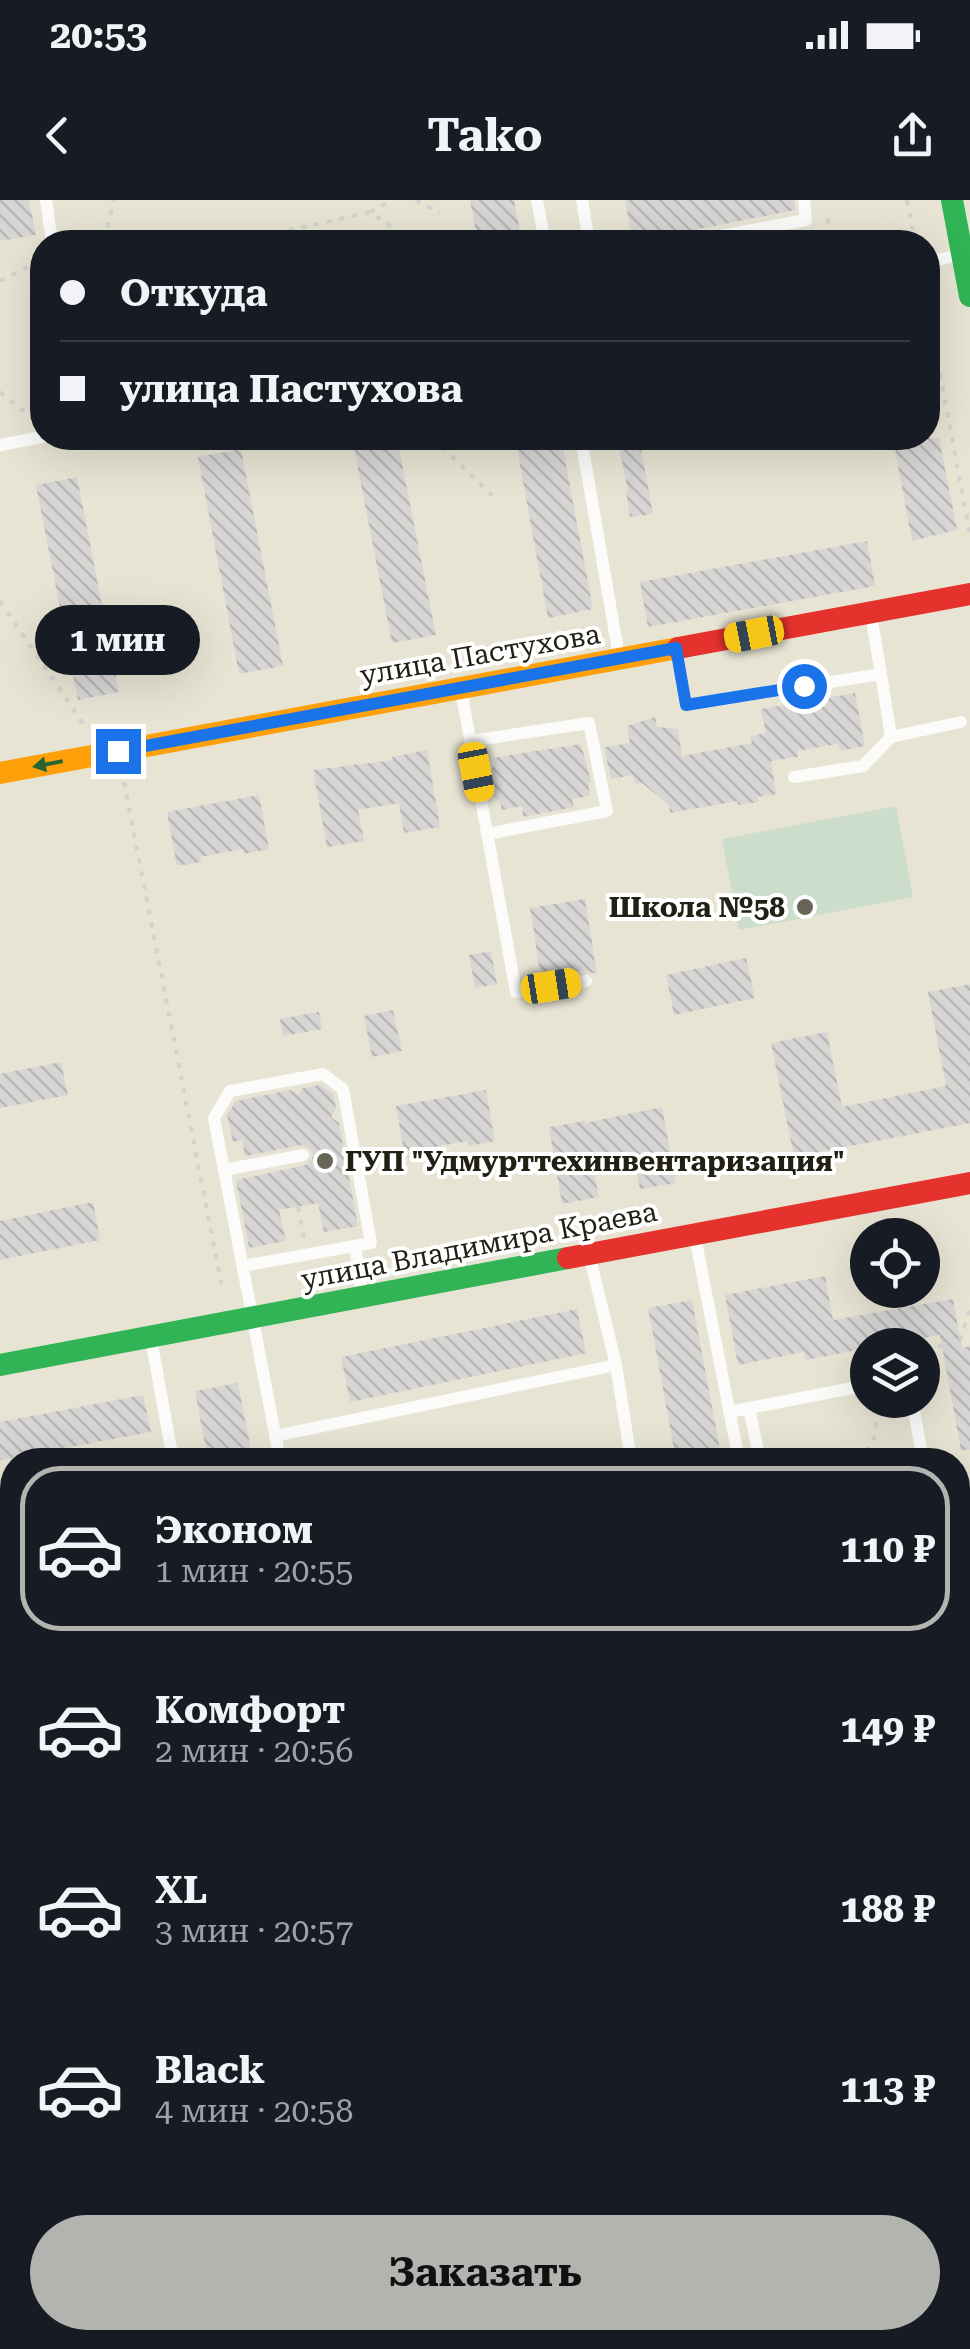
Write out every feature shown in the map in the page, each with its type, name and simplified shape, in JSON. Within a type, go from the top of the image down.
[{"type":"street","points":[[952,200],[970,296]]},
{"type":"street","name":"улица Пастухова","points":[[0,773],[970,594]]},
{"type":"street","name":"улица Владимира Краева","points":[[0,1365],[970,1183]]},
{"type":"lane","points":[[46,200],[50,230]]},
{"type":"lane","points":[[538,200],[543,230]]},
{"type":"lane","points":[[582,200],[587,230]]},
{"type":"lane","points":[[752,230],[806,220],[804,200]]},
{"type":"lane","points":[[940,260],[962,255]]},
{"type":"lane","points":[[0,445],[30,439]]},
{"type":"lane","points":[[582,450],[620,658]]},
{"type":"lane","points":[[870,612],[891,737]]},
{"type":"lane","points":[[676,648],[686,705],[881,674]]},
{"type":"lane","points":[[460,688],[516,992],[586,981]]},
{"type":"lane","points":[[794,777],[863,766],[891,737],[961,722]]},
{"type":"lane","points":[[470,741],[590,723],[607,811],[487,834]]},
{"type":"lane","points":[[243,1266],[370,1243],[348,1146],[342,1089],[322,1074],[230,1091],[214,1118],[278,1448]]},
{"type":"lane","points":[[224,1170],[302,1155]]},
{"type":"lane","points":[[694,1235],[737,1448]]},
{"type":"lane","points":[[355,1246],[364,1297]]},
{"type":"lane","points":[[590,1256],[616,1364],[629,1448]]},
{"type":"lane","points":[[150,1337],[170,1448]]},
{"type":"lane","points":[[275,1436],[616,1364]]},
{"type":"lane","points":[[730,1412],[850,1388]]},
{"type":"lane","points":[[749,1408],[757,1448]]},
{"type":"lane","points":[[915,1418],[920,1448]]},
{"type":"path","points":[[103,230],[114,200]]},
{"type":"path","points":[[291,230],[370,212],[394,200]]},
{"type":"path","points":[[416,200],[440,213]]},
{"type":"path","points":[[906,200],[912,230]]},
{"type":"path","points":[[370,212],[397,230]]},
{"type":"path","points":[[828,219],[829,230]]},
{"type":"path","points":[[0,281],[30,266]]},
{"type":"path","points":[[940,374],[970,534]]},
{"type":"path","points":[[0,392],[30,416]]},
{"type":"path","points":[[446,450],[498,500]]},
{"type":"path","points":[[0,600],[86,728]]},
{"type":"path","points":[[118,751],[226,1307]]},
{"type":"path","points":[[960,1340],[970,1308]]},
{"type":"path","points":[[868,1448],[873,1442],[877,1418]]},
{"type":"green space","points":[[896,806],[913,897],[739,930],[722,839]]},
{"type":"building","points":[[0,200],[29,200],[35,230],[30,230],[30,236],[0,241]]},
{"type":"building","points":[[470,200],[514,200],[520,230],[476,230]]},
{"type":"building","points":[[625,200],[794,200],[795,210],[694,230],[631,230]]},
{"type":"building","points":[[940,443],[957,530],[912,541],[895,450],[940,450]]},
{"type":"building","points":[[241,450],[283,666],[239,674],[198,457]]},
{"type":"building","points":[[354,450],[399,450],[436,635],[392,643]]},
{"type":"building","points":[[517,450],[563,450],[593,609],[548,618]]},
{"type":"building","points":[[619,450],[641,450],[653,514],[630,517]]},
{"type":"building","points":[[77,477],[119,692],[78,700],[36,485]]},
{"type":"building","points":[[867,541],[875,586],[648,627],[640,582]]},
{"type":"building","points":[[855,693],[865,746],[840,751],[838,744],[797,751],[798,757],[771,761],[776,794],[757,797],[758,802],[738,805],[737,801],[670,813],[669,805],[642,783],[636,784],[633,775],[611,779],[604,747],[630,743],[627,726],[655,717],[657,727],[678,729],[682,756],[752,743],[750,736],[766,733],[761,709]]},
{"type":"building","points":[[581,744],[591,782],[590,796],[572,799],[574,807],[523,817],[522,806],[502,810],[488,785],[493,758]]},
{"type":"building","points":[[427,750],[440,827],[404,833],[399,803],[358,810],[364,841],[327,847],[313,770],[393,760],[392,757]]},
{"type":"building","points":[[259,795],[269,849],[244,854],[243,849],[177,866],[167,812]]},
{"type":"building","points":[[585,899],[597,974],[584,971],[541,978],[530,908]]},
{"type":"building","points":[[491,951],[497,984],[475,988],[469,955]]},
{"type":"building","points":[[746,958],[755,998],[674,1015],[666,975]]},
{"type":"building","points":[[970,984],[970,1123],[794,1157],[771,1043],[827,1032],[842,1107],[946,1086],[928,992]]},
{"type":"building","points":[[393,1010],[402,1051],[372,1057],[364,1016]]},
{"type":"building","points":[[319,1012],[322,1029],[283,1036],[280,1019]]},
{"type":"building","points":[[61,1062],[68,1095],[0,1108],[0,1074]]},
{"type":"building","name":"ГУП \"Удмурттехинвентаризация\"","points":[[320,1085],[333,1094],[336,1108],[331,1117],[339,1123],[358,1226],[324,1232],[318,1203],[279,1210],[286,1241],[249,1248],[236,1180],[306,1165],[313,1154],[302,1145],[245,1156],[242,1140],[233,1142],[227,1115],[236,1101],[290,1090],[298,1095],[303,1088]]},
{"type":"building","points":[[486,1090],[495,1141],[468,1146],[467,1141],[430,1148],[431,1153],[405,1158],[396,1106]]},
{"type":"building","points":[[662,1107],[676,1183],[640,1189],[634,1159],[593,1166],[599,1197],[562,1204],[549,1127]]},
{"type":"building","points":[[93,1202],[100,1240],[0,1260],[0,1221]]},
{"type":"building","points":[[825,1276],[833,1320],[902,1308],[940,1308],[940,1301],[953,1299],[962,1348],[970,1346],[970,1448],[961,1448],[940,1328],[850,1328],[850,1351],[805,1360],[804,1352],[738,1365],[725,1295]]},
{"type":"building","points":[[692,1300],[720,1448],[674,1448],[648,1308]]},
{"type":"building","points":[[577,1309],[586,1353],[350,1402],[341,1357]]},
{"type":"building","points":[[238,1383],[251,1448],[206,1448],[195,1391]]},
{"type":"building","points":[[143,1395],[151,1432],[65,1448],[0,1448],[0,1422]]},
{"type":"traffic: fast","points":[[952,200],[970,296]]},
{"type":"traffic: fast","points":[[0,1365],[568,1258]]},
{"type":"traffic: slow","points":[[0,773],[678,648]]},
{"type":"traffic: jam","points":[[678,648],[970,594]]},
{"type":"traffic: jam","points":[[568,1258],[970,1183]]},
{"type":"place","name":"Школа №58","points":[[805,907]]},
{"type":"place","name":"ГУП \"Удмурттехинвентаризация\"","points":[[325,1161]]},
{"type":"route","points":[[118,751],[676,648],[686,705],[804,686]]}]
